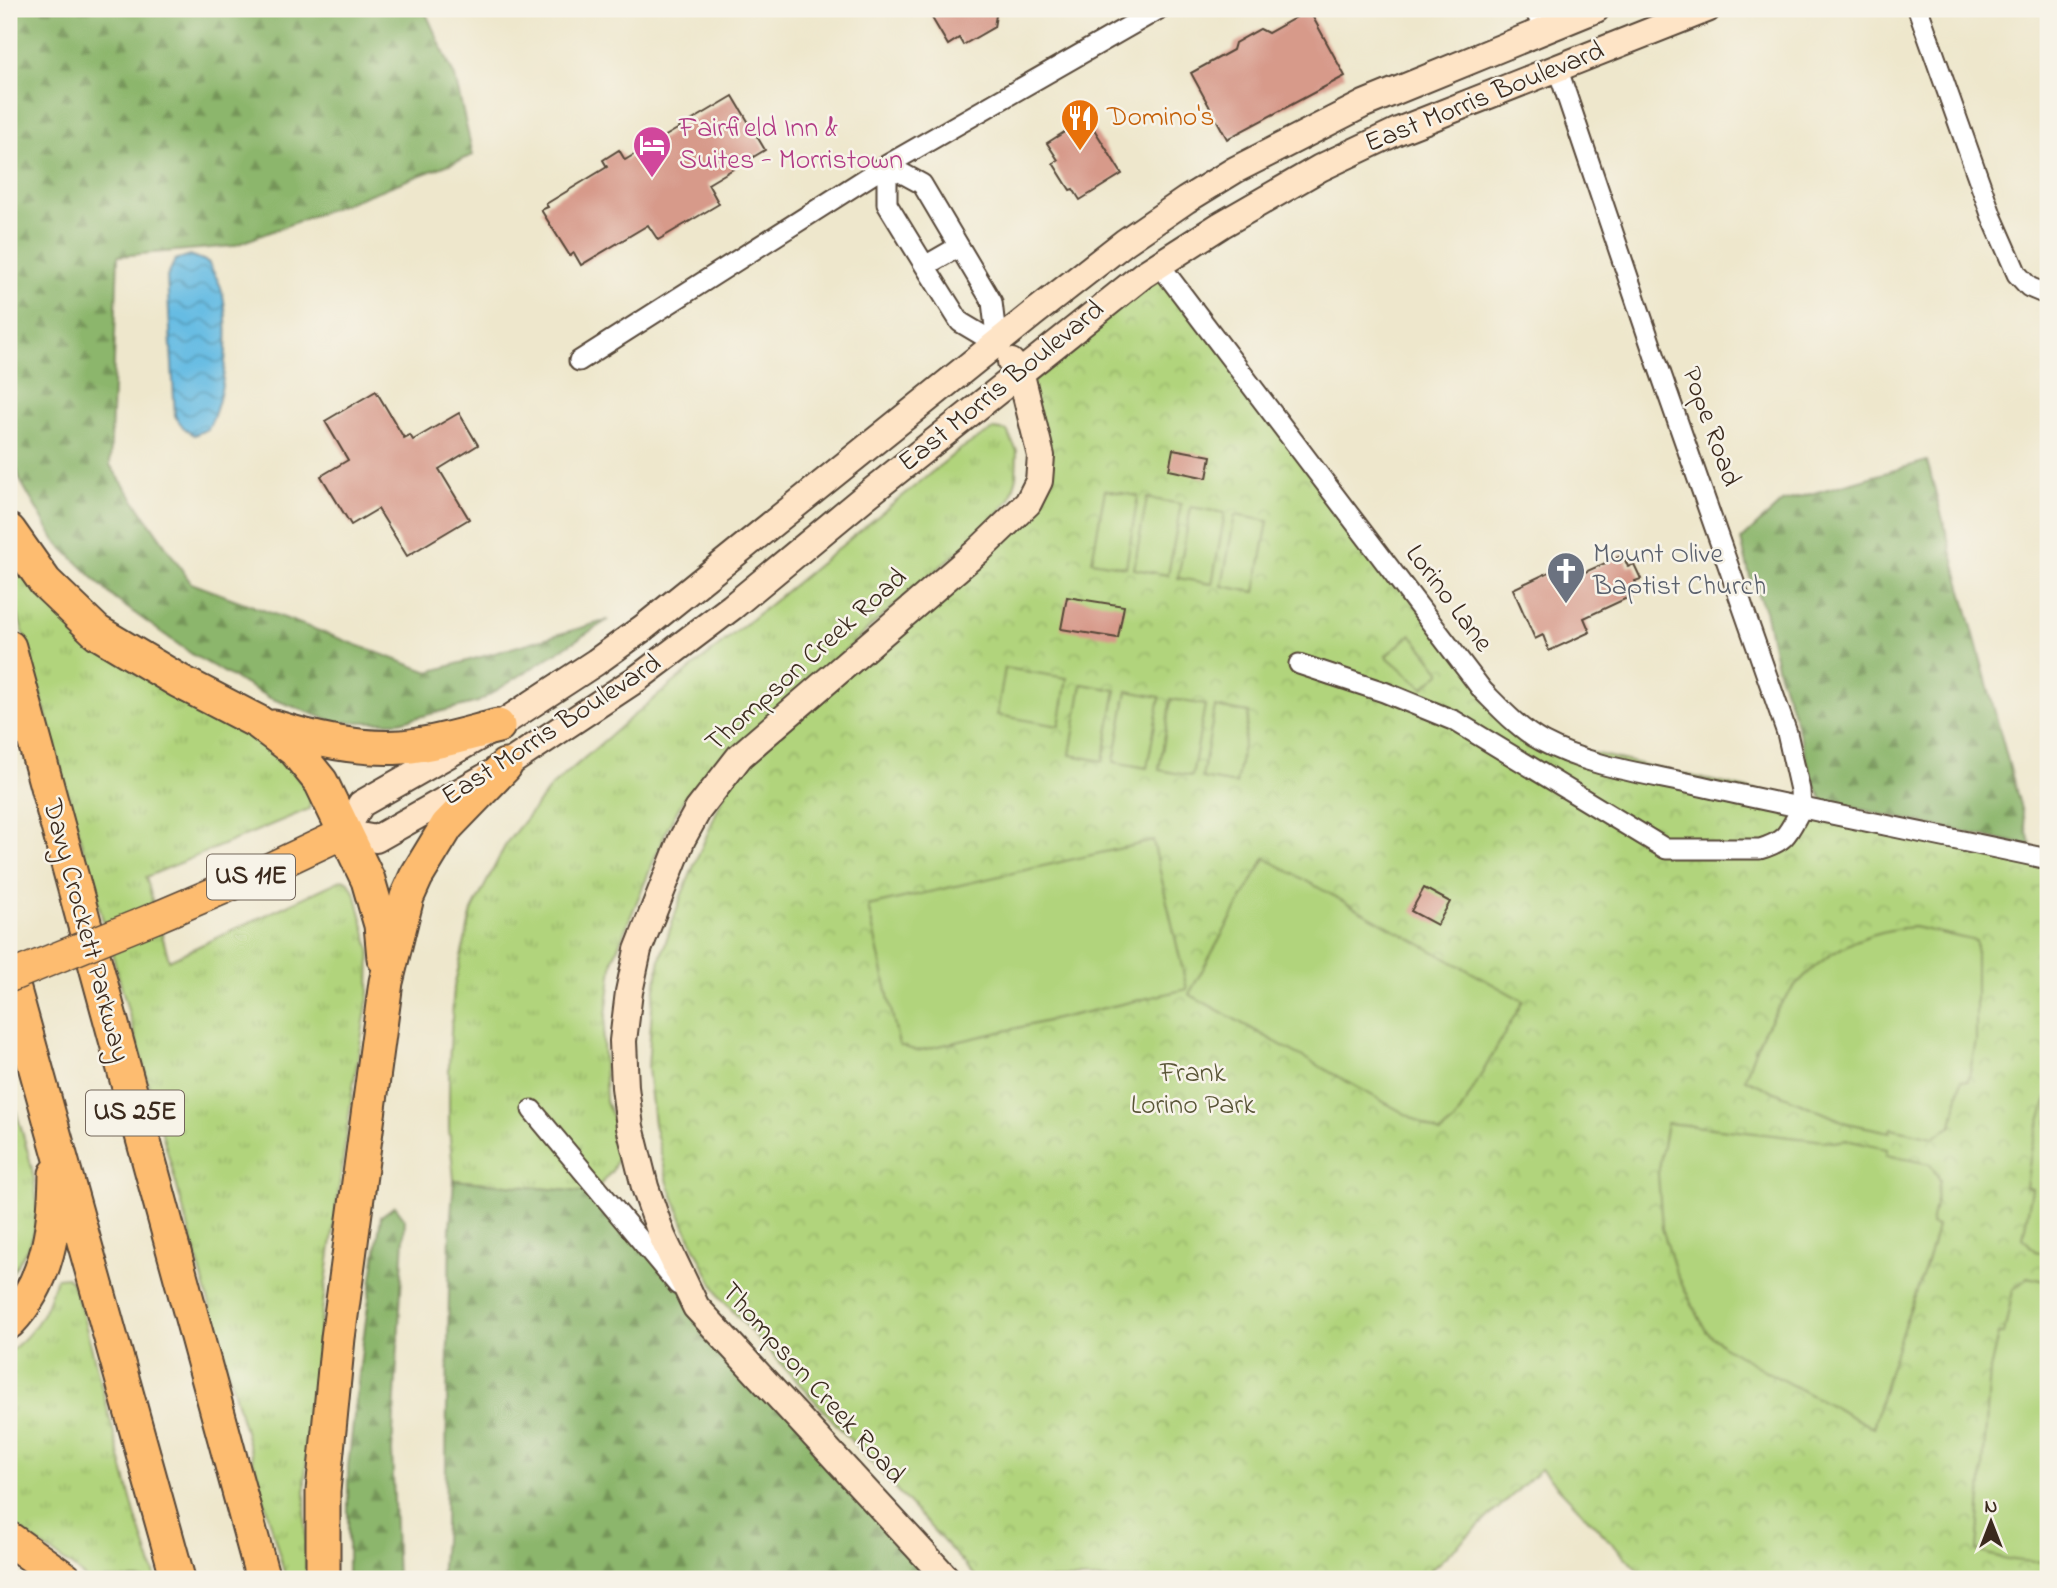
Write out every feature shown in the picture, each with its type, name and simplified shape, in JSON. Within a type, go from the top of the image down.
[{"type":"highway","points":[[9,531],[46,582],[97,632],[179,681],[258,722],[295,750],[321,782],[368,880],[381,925],[386,982]]},
{"type":"highway","name":"Davy Crockett Parkway","points":[[9,647],[263,1579]]},
{"type":"highway","points":[[258,722],[305,737],[356,746],[401,747],[446,740],[498,726]]},
{"type":"highway","points":[[323,1579],[323,1490],[338,1338],[386,982],[407,897],[421,868],[447,826],[505,766]]},
{"type":"highway","name":"US 11E","points":[[9,975],[56,1140]]},
{"type":"highway","points":[[9,1322],[20,1310],[46,1264],[55,1214],[56,1140]]},
{"type":"highway","name":"US 25E","points":[[56,1140],[178,1579]]},
{"type":"highway","points":[[9,1539],[65,1579]]},
{"type":"main road","name":"East Morris Boulevard","points":[[1596,9],[1539,19],[1235,170],[1186,200],[1125,242],[643,628],[498,726],[361,804],[344,833],[376,839],[505,766],[638,678],[732,607],[1114,298],[1159,264],[1221,225],[1320,168],[1398,131],[1707,9]]},
{"type":"main road","points":[[1539,19],[1557,67]]},
{"type":"main road","points":[[998,344],[1021,375]]},
{"type":"main road","name":"Thompson Creek Road","points":[[947,1579],[696,1307],[662,1236],[645,1188],[630,1127],[623,1041],[638,950],[681,839],[698,810],[740,755],[978,551],[1028,503],[1039,481],[1041,456],[1021,375]]},
{"type":"main road","name":"US 11E","points":[[9,975],[157,917],[344,833]]},
{"type":"street","points":[[579,361],[887,165],[1160,9]]},
{"type":"street","points":[[1918,9],[1992,217],[2017,274],[2029,287],[2048,295]]},
{"type":"street","name":"Pope Road","points":[[1557,67],[1783,720],[1794,759],[1801,809]]},
{"type":"street","points":[[887,165],[922,184],[992,302],[998,344]]},
{"type":"street","points":[[887,165],[887,204],[925,266],[960,322],[998,344]]},
{"type":"street","points":[[925,266],[958,247]]},
{"type":"street","name":"Lorino Lane","points":[[1159,264],[1483,691],[1507,716],[1542,741],[1565,752],[1605,764],[1801,809],[2048,859]]},
{"type":"street","points":[[1299,664],[1384,692],[1455,721],[1666,849],[1760,849],[1774,845],[1785,839],[1801,809]]},
{"type":"street","points":[[532,1110],[696,1307]]},
{"type":"green space","points":[[9,9],[424,9],[455,77],[473,155],[233,246],[118,256],[110,465],[191,583],[429,672],[608,620],[478,702],[399,722],[335,722],[270,698],[193,655],[115,599],[55,541],[20,480],[9,443]]},
{"type":"green space","name":"Frank Lorino Park","points":[[1159,264],[1435,630],[1541,741],[2048,859],[2048,1579],[1646,1579],[1541,1469],[1421,1579],[978,1579],[719,1296],[688,1234],[668,1183],[654,1124],[648,1068],[652,1007],[660,959],[682,894],[740,756],[1039,481],[1021,375]]},
{"type":"green space","points":[[994,429],[1007,431],[1017,451],[1016,480],[1010,499],[987,527],[888,611],[686,795],[667,829],[613,959],[603,1040],[606,1101],[623,1146],[612,1171],[593,1193],[454,1180],[449,1129],[449,1063],[454,987],[472,911],[507,842],[551,787],[628,720],[959,450]]},
{"type":"green space","points":[[1927,461],[2031,846],[1823,800],[1813,782],[1778,671],[1765,610],[1750,577],[1741,540],[1782,502]]},
{"type":"green space","points":[[1105,490],[1138,496],[1126,567],[1092,561]]},
{"type":"green space","points":[[1147,498],[1181,504],[1168,575],[1134,569]]},
{"type":"green space","points":[[1191,507],[1225,513],[1212,584],[1178,578]]},
{"type":"green space","points":[[1235,515],[1268,521],[1255,592],[1222,586]]},
{"type":"green space","points":[[9,554],[203,711],[277,752],[312,794],[309,809],[146,877],[169,960],[343,879],[349,882],[356,896],[370,950],[369,993],[353,1087],[319,1333],[305,1478],[306,1579],[286,1579],[9,582]]},
{"type":"green space","points":[[1411,634],[1441,672],[1423,688],[1386,656]]},
{"type":"green space","points":[[1005,668],[1067,678],[1059,726],[997,715]]},
{"type":"green space","points":[[1082,684],[1116,690],[1103,761],[1070,755]]},
{"type":"green space","points":[[1127,691],[1160,697],[1147,768],[1114,762]]},
{"type":"green space","points":[[1171,699],[1205,705],[1192,776],[1159,770]]},
{"type":"green space","points":[[1215,707],[1249,713],[1236,784],[1202,778]]},
{"type":"green space","points":[[1153,841],[1187,989],[917,1051],[899,1045],[868,906]]},
{"type":"green space","points":[[1265,858],[1523,1001],[1455,1121],[1440,1133],[1189,994]]},
{"type":"green space","points":[[1914,927],[1976,941],[1976,1041],[1968,1081],[1961,1080],[1952,1126],[1933,1137],[1891,1128],[1890,1132],[1847,1123],[1745,1079],[1755,1050],[1769,1023],[1806,975],[1828,956],[1854,942],[1883,932]]},
{"type":"green space","points":[[9,1087],[26,1143],[37,1204],[36,1224],[31,1241],[9,1278]]},
{"type":"green space","points":[[2048,1096],[2048,1254],[2035,1251],[2023,1238],[2032,1189],[2026,1187],[2032,1146]]},
{"type":"green space","points":[[1667,1123],[1834,1142],[1846,1140],[1887,1149],[1886,1155],[1930,1164],[1940,1180],[1931,1224],[1937,1226],[1934,1240],[1873,1428],[1769,1373],[1722,1345],[1706,1331],[1676,1272],[1662,1228],[1658,1174]]},
{"type":"green space","points":[[454,1180],[602,1194],[953,1579],[441,1579],[445,1527],[450,1228]]},
{"type":"green space","points":[[395,1206],[405,1219],[392,1451],[397,1579],[348,1579],[348,1466],[363,1341],[381,1216]]},
{"type":"green space","points":[[67,1277],[72,1282],[82,1312],[135,1514],[156,1579],[86,1579],[9,1523],[9,1352],[36,1325],[57,1278]]},
{"type":"green space","points":[[2028,1277],[2048,1282],[2048,1561],[2039,1562],[2012,1560],[1977,1551],[1990,1370],[1998,1334],[2004,1334],[2013,1290]]},
{"type":"water","points":[[190,255],[208,262],[218,280],[225,306],[226,324],[225,362],[219,398],[208,429],[194,435],[184,428],[175,416],[167,277],[175,260]]},
{"type":"building","points":[[934,9],[997,9],[994,27],[963,45],[959,38],[948,45],[932,18],[938,15]]},
{"type":"building","points":[[1309,10],[1345,76],[1227,139],[1191,73],[1233,50],[1235,43],[1260,29],[1268,33]]},
{"type":"building","name":"Fairfield Inn & Suites - Morristown","points":[[733,96],[765,150],[708,184],[719,204],[658,240],[648,225],[581,265],[574,253],[570,256],[541,210],[548,207],[546,204],[607,167],[603,160],[619,150],[625,160]]},
{"type":"building","name":"Domino's","points":[[1087,118],[1122,174],[1080,200],[1073,189],[1070,190],[1053,163],[1058,160],[1047,143]]},
{"type":"building","points":[[376,391],[404,438],[410,435],[413,440],[459,413],[478,445],[439,469],[469,519],[407,556],[378,509],[351,525],[321,476],[348,460],[325,421]]},
{"type":"building","points":[[1173,449],[1211,456],[1207,478],[1169,470]]},
{"type":"building","name":"Mount Olive Baptist Church","points":[[1623,555],[1628,567],[1634,564],[1641,579],[1635,581],[1640,592],[1584,618],[1590,632],[1549,651],[1543,635],[1535,639],[1513,589],[1575,560],[1581,574]]},
{"type":"building","points":[[1067,597],[1124,606],[1118,638],[1061,629]]},
{"type":"building","points":[[1424,888],[1450,902],[1437,925],[1411,911]]},
{"type":"place","name":"Domino's","points":[[1080,152]]},
{"type":"place","name":"Fairfield Inn & Suites - Morristown","points":[[652,179]]},
{"type":"place","name":"Mount Olive Baptist Church","points":[[1566,605]]}]
